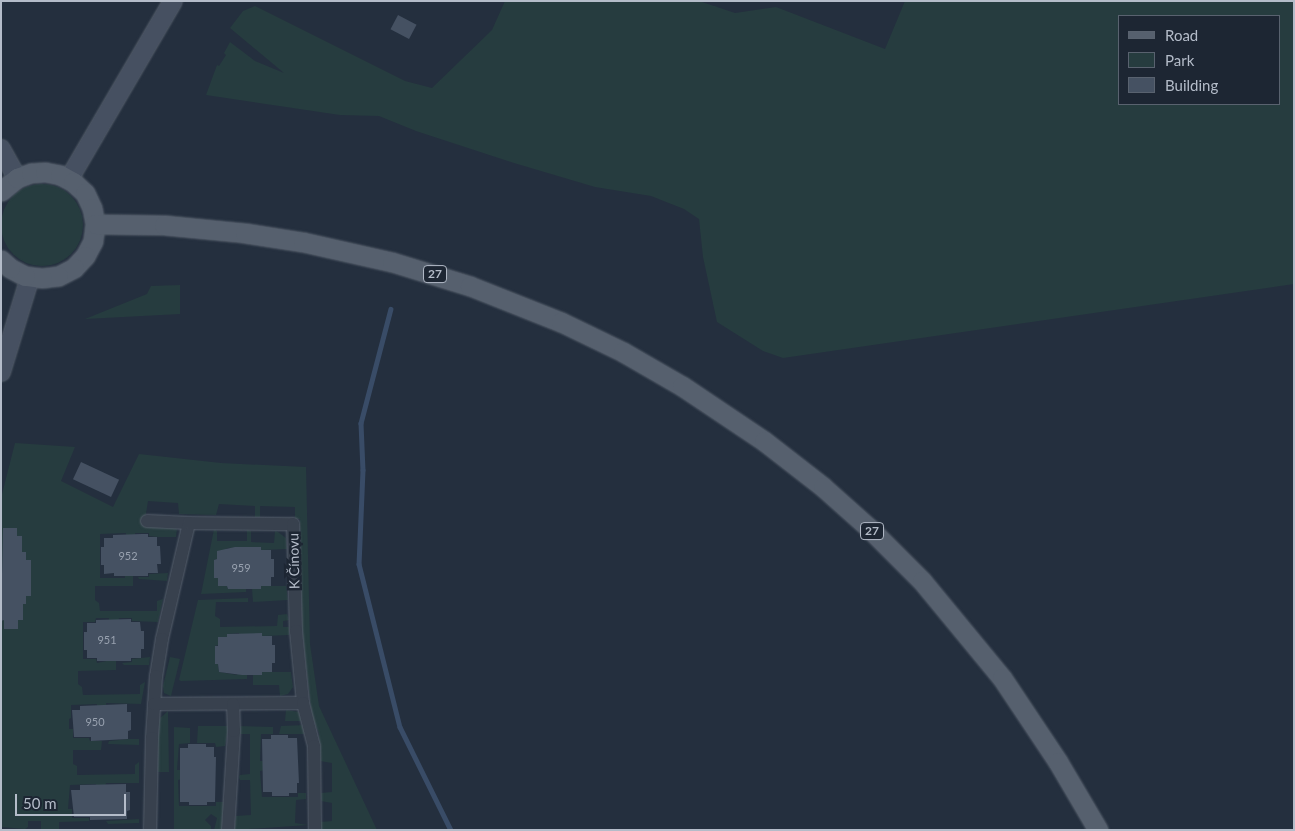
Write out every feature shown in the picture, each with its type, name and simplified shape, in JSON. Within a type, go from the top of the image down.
[{"type":"main road","points":[[1,190],[16,178],[40,172],[55,173],[69,179],[88,198],[95,224],[91,246],[82,260],[74,268],[53,277],[30,277],[15,271],[1,260]]},
{"type":"main road","name":"27","points":[[95,224],[164,226],[244,233],[303,242],[392,262],[470,286],[561,322],[623,352],[682,386],[764,441],[816,481],[869,528],[922,581],[1007,685],[1054,755],[1098,830]]},
{"type":"street","points":[[69,179],[173,1]]},
{"type":"street","points":[[1,149],[16,178]]},
{"type":"street","points":[[1,372],[30,277]]},
{"type":"street","name":"K Čínovu","points":[[147,520],[189,523],[293,524],[296,631],[303,703],[314,746],[315,830]]},
{"type":"street","points":[[150,830],[154,704],[162,640],[189,523]]},
{"type":"street","points":[[154,704],[303,703]]},
{"type":"street","points":[[228,830],[234,731],[233,704]]},
{"type":"green space","points":[[505,1],[699,1],[735,13],[776,7],[885,49],[905,1],[1294,1],[1294,284],[783,358],[763,351],[717,322],[703,257],[699,219],[684,209],[651,196],[595,187],[514,163],[416,131],[379,116],[340,115],[206,95],[217,65],[219,66],[226,55],[224,53],[230,42],[255,61],[284,73],[230,28],[243,11],[255,6],[405,81],[432,88],[492,30]]},
{"type":"green space","points":[[42,184],[58,187],[71,196],[80,209],[83,225],[80,241],[71,254],[58,263],[42,266],[26,263],[13,254],[4,241],[1,225],[4,209],[13,196],[26,187]]},
{"type":"green space","points":[[180,285],[180,314],[85,319],[147,294],[151,286]]},
{"type":"green space","points":[[15,443],[75,447],[61,481],[113,507],[139,454],[221,463],[306,467],[310,644],[319,706],[377,830],[317,830],[320,822],[332,821],[332,803],[321,801],[321,793],[332,792],[332,763],[320,761],[319,733],[312,717],[302,629],[300,519],[295,519],[295,507],[260,506],[260,517],[255,517],[255,506],[219,504],[216,515],[179,514],[178,503],[148,501],[144,526],[177,529],[176,537],[158,537],[149,536],[149,533],[135,533],[135,540],[126,540],[126,533],[100,534],[100,578],[125,578],[125,574],[133,574],[133,586],[95,586],[95,600],[99,603],[100,611],[157,611],[157,601],[163,599],[158,622],[132,621],[132,618],[119,618],[118,624],[109,625],[109,618],[96,618],[95,622],[83,622],[83,659],[96,659],[97,663],[116,659],[116,670],[78,671],[78,684],[82,687],[83,695],[140,694],[140,685],[145,682],[141,704],[106,703],[106,707],[97,707],[97,704],[71,705],[71,718],[69,719],[69,729],[73,729],[73,738],[89,738],[90,741],[102,741],[101,750],[73,750],[73,764],[77,766],[77,775],[135,774],[135,765],[139,762],[139,783],[106,783],[105,787],[96,787],[96,784],[70,785],[68,809],[72,809],[72,818],[89,818],[89,821],[59,822],[59,830],[41,830],[41,821],[28,821],[28,827],[25,829],[1,827],[1,498]]},
{"type":"green space","points":[[214,529],[217,531],[217,541],[247,541],[247,530],[251,531],[251,542],[274,543],[275,531],[286,538],[287,549],[261,550],[261,547],[227,548],[226,551],[218,551],[217,559],[214,560],[214,577],[218,578],[218,586],[227,586],[228,589],[246,586],[246,592],[201,594]]},
{"type":"green space","points":[[168,573],[167,581],[139,579],[138,577],[149,577],[149,574]]},
{"type":"green space","points":[[261,586],[286,586],[288,600],[253,602],[252,589],[261,589]]},
{"type":"green space","points":[[248,598],[248,602],[216,602],[215,616],[220,619],[220,627],[277,626],[278,615],[287,614],[289,620],[283,621],[283,627],[289,627],[289,635],[262,636],[262,633],[239,640],[239,633],[228,634],[227,637],[218,637],[218,645],[215,646],[215,663],[218,664],[219,672],[237,675],[238,672],[247,672],[247,679],[179,680],[198,600]]},
{"type":"green space","points":[[150,657],[149,665],[124,665],[122,663],[132,662],[132,659]]},
{"type":"green space","points":[[170,657],[180,659],[171,696],[164,693],[163,686]]},
{"type":"green space","points":[[262,672],[291,672],[293,687],[288,694],[280,696],[279,685],[253,685],[253,675],[262,675]]},
{"type":"green space","points":[[286,710],[299,712],[304,721],[285,721]]},
{"type":"green space","points":[[168,711],[169,772],[157,772],[158,720]]},
{"type":"green space","points":[[305,725],[304,734],[279,734],[281,726]]},
{"type":"green space","points":[[198,726],[229,726],[225,746],[216,747],[215,743],[197,743]]},
{"type":"green space","points":[[238,726],[273,727],[273,734],[261,734],[260,761],[265,761],[265,770],[260,771],[262,797],[298,797],[298,793],[306,793],[306,799],[296,800],[295,823],[308,825],[234,830],[236,816],[251,815],[250,780],[240,780],[239,777],[240,775],[250,774],[250,734],[239,734]]},
{"type":"green space","points":[[174,727],[190,728],[190,743],[179,744],[177,770],[182,770],[182,779],[178,780],[179,806],[216,806],[216,802],[224,802],[225,830],[214,830],[217,818],[211,814],[205,820],[211,826],[211,830],[174,830]]},
{"type":"green space","points":[[139,739],[139,745],[108,744],[109,741]]},
{"type":"green space","points":[[139,819],[139,823],[108,824],[106,821]]},
{"type":"building","points":[[398,15],[417,25],[409,39],[390,29]]},
{"type":"building","points":[[81,462],[119,480],[111,497],[73,479]]},
{"type":"building","points":[[3,528],[17,528],[17,536],[22,536],[22,552],[26,552],[26,560],[31,560],[31,596],[26,596],[26,604],[23,604],[23,620],[18,620],[18,629],[4,629],[4,620],[1,621]]},
{"type":"building","points":[[148,534],[148,537],[157,537],[157,546],[160,546],[161,564],[157,564],[158,573],[148,573],[148,576],[114,576],[114,573],[104,574],[104,565],[101,565],[101,547],[104,547],[104,538],[113,538],[113,535]]},
{"type":"building","points":[[235,547],[261,547],[261,550],[271,550],[271,559],[274,559],[274,577],[271,577],[271,586],[261,586],[261,589],[228,589],[227,586],[218,586],[218,578],[214,578],[214,560],[217,559],[217,551]]},
{"type":"building","points":[[131,619],[131,622],[140,622],[141,631],[144,631],[144,649],[141,649],[141,658],[131,658],[131,661],[97,661],[97,658],[87,658],[87,650],[84,650],[84,632],[87,632],[87,623],[96,623],[96,620]]},
{"type":"building","points":[[262,633],[262,636],[272,636],[272,645],[275,645],[275,663],[272,663],[272,672],[262,672],[262,675],[242,675],[219,672],[218,664],[215,664],[215,646],[218,646],[218,637],[227,637],[227,634]]},
{"type":"building","points":[[127,704],[127,712],[131,712],[131,730],[128,731],[128,739],[91,741],[91,737],[74,737],[72,710],[80,710],[80,706]]},
{"type":"building","points":[[271,735],[288,735],[288,738],[297,738],[299,783],[297,783],[297,793],[289,793],[289,796],[272,796],[272,792],[263,792],[262,739],[271,739]]},
{"type":"building","points":[[188,744],[206,744],[206,747],[214,747],[214,757],[216,757],[215,802],[207,802],[207,805],[189,805],[189,802],[180,802],[180,748],[188,748]]},
{"type":"building","points":[[126,784],[126,792],[130,792],[130,810],[127,811],[127,819],[90,820],[90,817],[74,817],[71,790],[80,790],[80,785]]},
{"type":"waterway","points":[[391,309],[361,423],[363,470],[359,564],[400,727],[451,830]]}]
